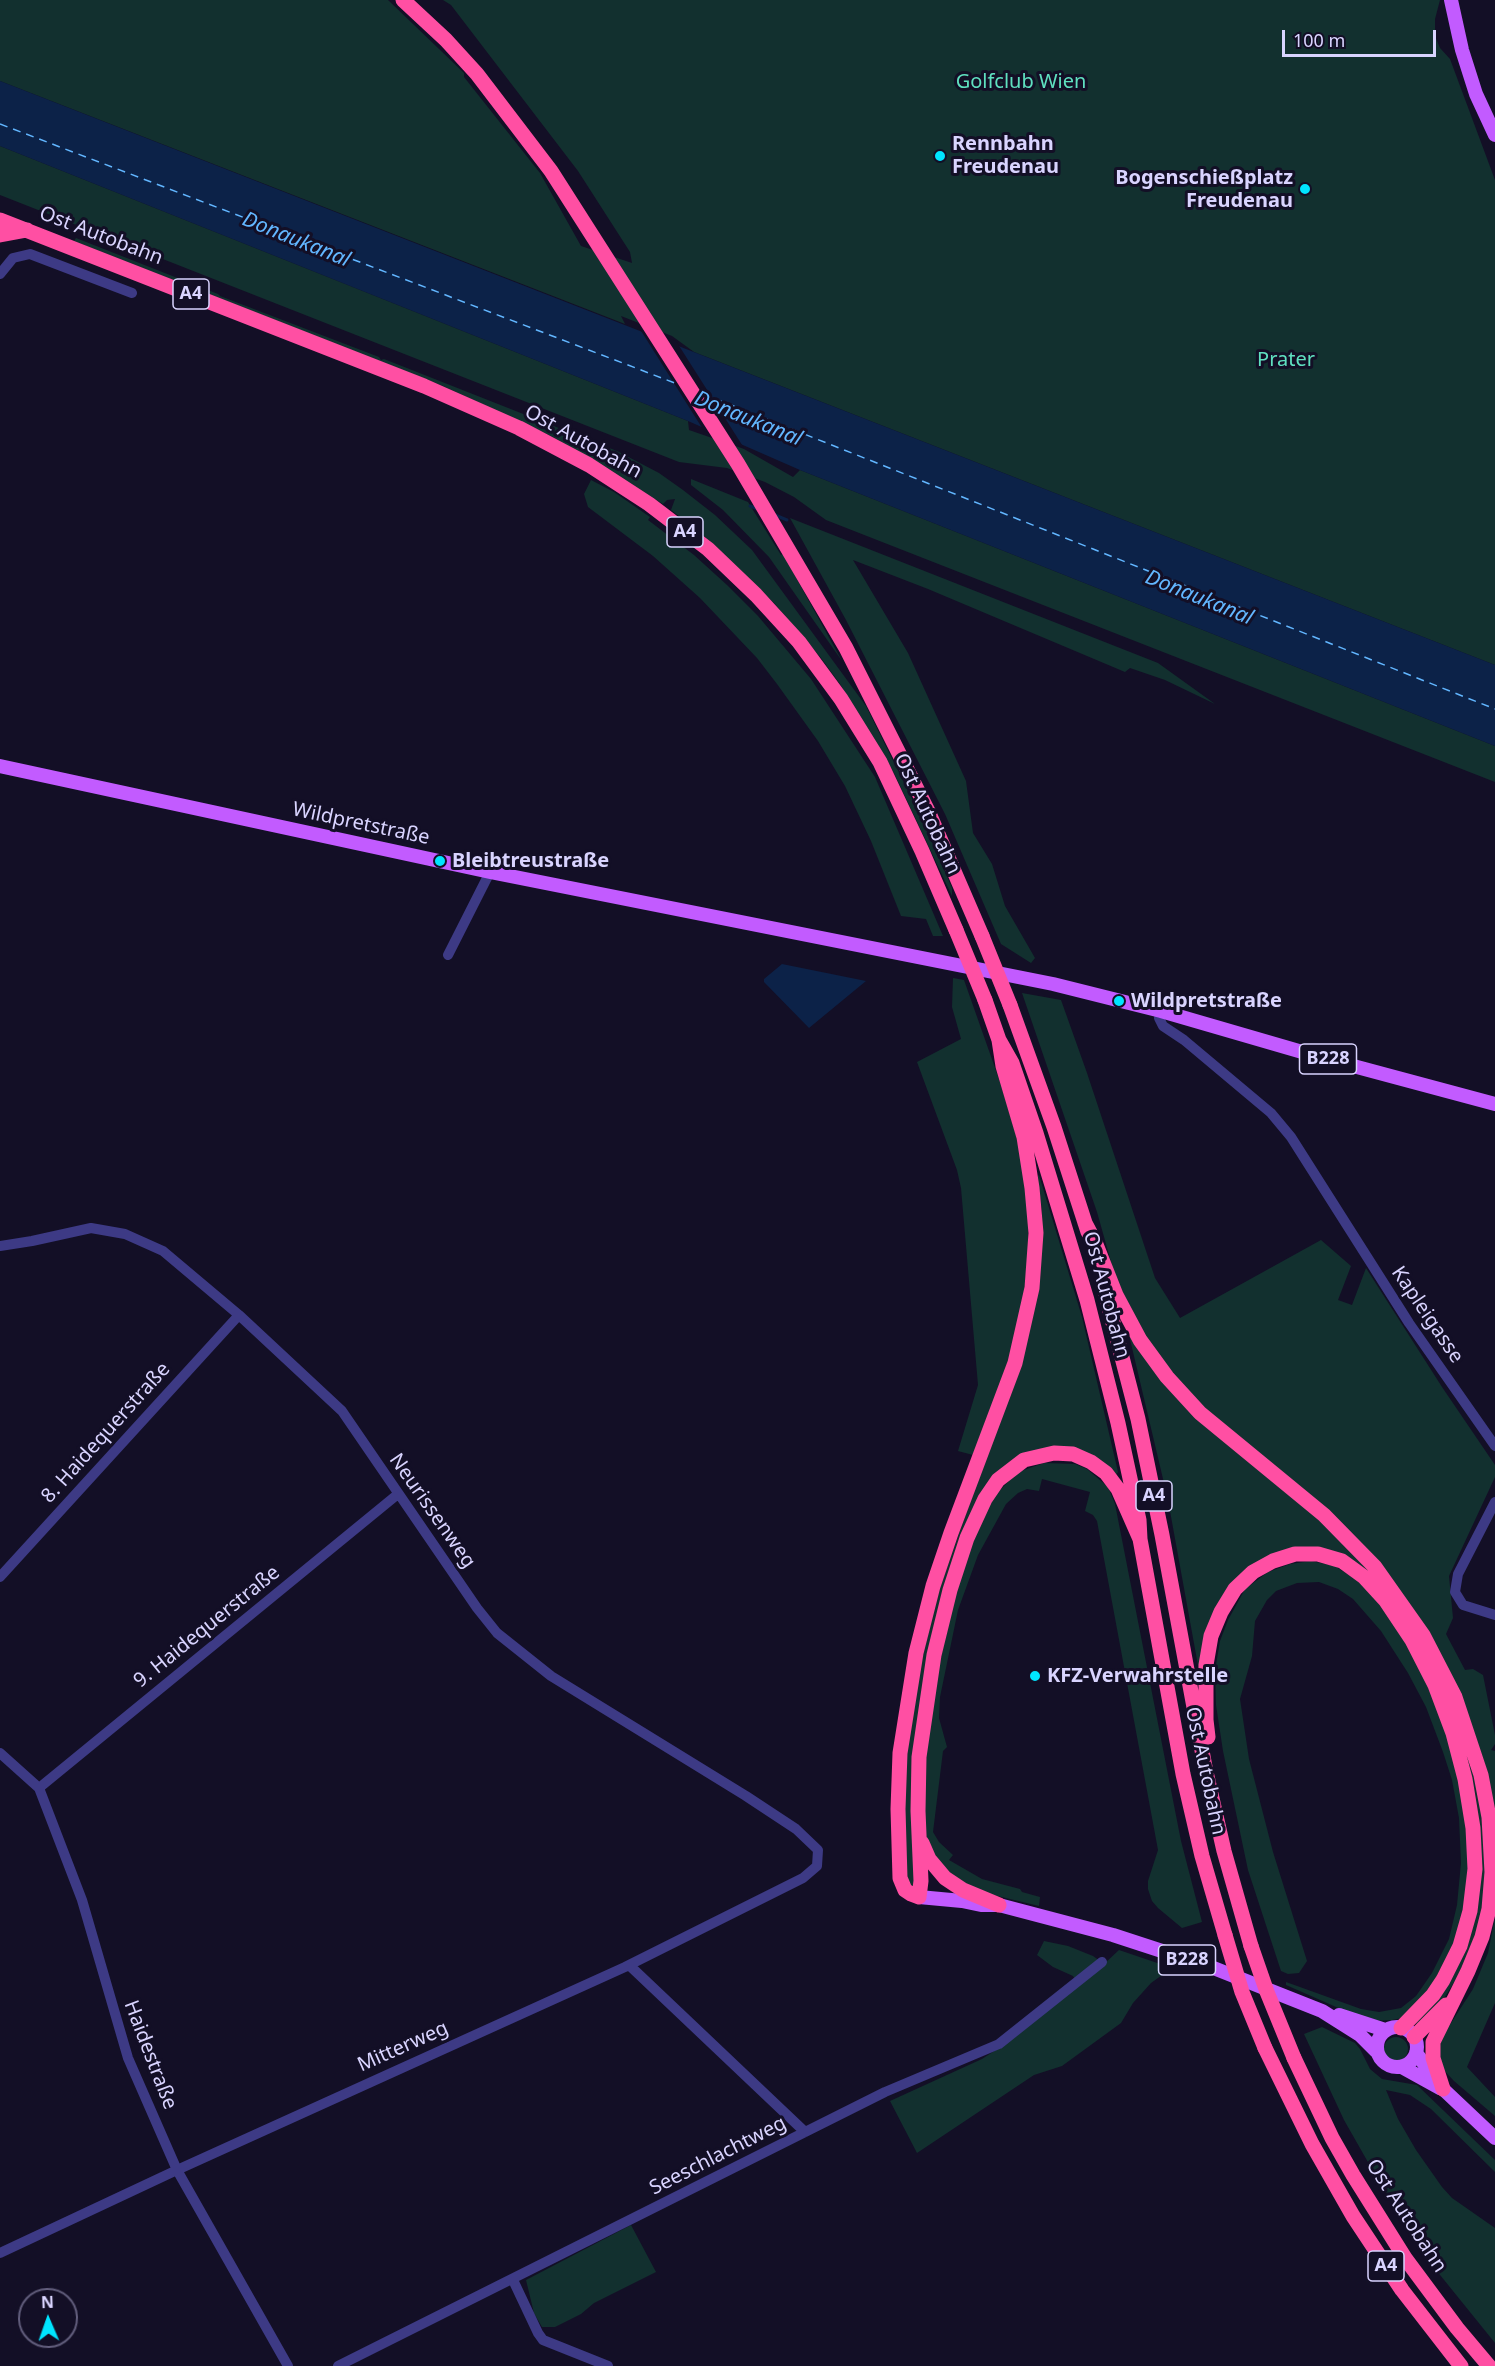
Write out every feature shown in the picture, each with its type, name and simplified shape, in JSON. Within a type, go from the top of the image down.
[{"type":"highway","name":"Ost Autobahn","points":[[403,0],[446,40],[477,74],[544,162],[594,236],[790,549],[846,648],[900,754],[982,936],[1010,1005],[1054,1127],[1085,1223],[1138,1419],[1206,1772],[1224,1851],[1251,1946],[1267,1992],[1294,2058],[1332,2138],[1353,2175],[1405,2258],[1457,2328],[1489,2366]]},
{"type":"highway","name":"Ost Autobahn","points":[[0,219],[424,386],[519,428],[589,465],[649,504],[708,549],[756,595],[799,642],[842,699],[880,762],[922,851],[985,1000],[999,1040],[1012,1063],[1036,1132],[1087,1300],[1118,1423],[1139,1520],[1140,1539],[1183,1774],[1202,1856],[1242,1992],[1312,2144],[1353,2216],[1402,2290],[1461,2366]]},
{"type":"highway","points":[[0,235],[27,230]]},
{"type":"highway","points":[[999,1040],[1003,1066],[1024,1137],[1032,1188],[1036,1233],[1032,1288],[1015,1363],[933,1586],[910,1682],[900,1753],[898,1809],[899,1869],[905,1890],[919,1898],[921,1881],[920,1748],[928,1684],[940,1627],[967,1538],[985,1499],[998,1480],[1015,1466],[1034,1456],[1063,1453],[1083,1457],[1099,1467],[1113,1482],[1140,1539]]},
{"type":"highway","points":[[1085,1223],[1116,1295],[1140,1340],[1167,1377],[1200,1413],[1324,1515],[1375,1568],[1423,1635],[1442,1668],[1463,1718],[1481,1776],[1488,1817],[1491,1889],[1486,1923],[1476,1953],[1433,2042],[1433,2058],[1443,2089]]},
{"type":"highway","points":[[1206,1772],[1210,1749],[1206,1720],[1206,1665],[1211,1636],[1221,1612],[1235,1589],[1263,1566],[1295,1554],[1318,1554],[1342,1561],[1364,1577],[1386,1600],[1412,1640],[1435,1685],[1456,1745],[1465,1779],[1473,1827],[1475,1869],[1470,1911],[1460,1946],[1433,1995],[1401,2028]]},
{"type":"highway","points":[[919,1834],[929,1859],[945,1878],[963,1890],[999,1905]]},
{"type":"highway","points":[[1414,2037],[1458,1991]]},
{"type":"main road","points":[[1450,0],[1462,50],[1495,135]]},
{"type":"main road","name":"Wildpretstraße","points":[[0,766],[490,872],[1053,984],[1161,1011]]},
{"type":"main road","name":"B228","points":[[1161,1011],[1495,1104]]},
{"type":"main road","name":"B228","points":[[919,1898],[999,1905],[1124,1939],[1221,1971],[1322,2011],[1385,2031]]},
{"type":"main road","name":"B228","points":[[1322,2011],[1360,2035],[1377,2051]]},
{"type":"main road","points":[[1416,2053],[1411,2062],[1395,2068],[1383,2063],[1377,2051],[1378,2039],[1385,2031],[1401,2028],[1414,2037],[1416,2053],[1443,2089],[1495,2138]]},
{"type":"main road","points":[[1402,2067],[1443,2089]]},
{"type":"street","points":[[0,274],[14,258],[30,254],[132,293]]},
{"type":"street","points":[[448,955],[490,872]]},
{"type":"street","name":"Kapleigasse","points":[[1161,1011],[1160,1018],[1163,1026],[1184,1040],[1271,1113],[1291,1137],[1409,1323],[1495,1446]]},
{"type":"street","name":"Neurissenweg","points":[[0,1246],[32,1242],[91,1228],[125,1234],[163,1251],[239,1315],[342,1411],[477,1608],[497,1633],[551,1676],[796,1829],[818,1850],[817,1866]]},
{"type":"street","name":"8. Haidequerstraße","points":[[0,1577],[239,1315]]},
{"type":"street","name":"9. Haidequerstraße","points":[[39,1788],[398,1494]]},
{"type":"street","points":[[1495,1502],[1458,1574],[1455,1592],[1463,1605],[1495,1615]]},
{"type":"street","name":"Haidestraße","points":[[0,1753],[39,1788],[82,1900],[128,2058],[177,2170],[288,2366]]},
{"type":"street","name":"Mitterweg","points":[[0,2253],[629,1965],[803,1878],[817,1866]]},
{"type":"street","name":"Seeschlachtweg","points":[[338,2366],[885,2091],[999,2044],[1102,1962]]},
{"type":"street","points":[[629,1965],[805,2132]]},
{"type":"street","points":[[513,2280],[543,2340],[608,2366]]},
{"type":"green space","points":[[0,0],[388,0],[464,73],[464,77],[540,173],[581,246],[632,263],[630,252],[578,171],[451,5],[443,0],[1440,0],[1435,19],[1435,36],[1440,48],[1450,59],[1495,180],[1495,665],[694,352],[672,336],[621,316],[625,324],[0,81]]},
{"type":"green space","points":[[0,146],[688,421],[689,430],[744,449],[793,477],[800,470],[1495,746],[1495,782],[826,520],[794,497],[765,482],[727,468],[679,462],[0,195]]},
{"type":"green space","points":[[76,238],[617,451],[659,473],[683,490],[715,515],[752,550],[866,706],[923,821],[952,888],[952,896],[894,773],[840,684],[774,603],[710,541],[671,510],[675,499],[667,500],[663,504],[553,437],[443,386],[74,241]]},
{"type":"green space","points":[[691,479],[748,502],[781,555],[783,554],[842,661],[769,557],[723,510],[691,485]]},
{"type":"green space","points":[[591,480],[614,492],[650,517],[648,520],[694,555],[758,616],[811,679],[875,777],[943,936],[933,936],[926,919],[901,916],[871,841],[845,786],[818,741],[757,658],[700,598],[653,556],[588,507],[584,494]]},
{"type":"green space","points":[[790,518],[1158,663],[1215,704],[1165,680],[1130,668],[1125,672],[853,560],[908,653],[966,781],[973,833],[992,864],[1005,906],[1035,958],[1031,963],[1001,944],[945,814],[846,620]]},
{"type":"green space","points":[[953,978],[964,980],[1000,1082],[1016,1135],[1026,1181],[1028,1217],[1028,1254],[1024,1294],[1013,1351],[973,1455],[958,1451],[978,1385],[961,1188],[957,1170],[917,1062],[961,1039],[952,1007]]},
{"type":"green space","points":[[1022,993],[1061,1000],[1155,1278],[1180,1318],[1321,1240],[1351,1266],[1338,1300],[1352,1305],[1366,1268],[1495,1465],[1495,1477],[1449,1576],[1453,1618],[1446,1634],[1465,1670],[1473,1669],[1483,1675],[1495,1735],[1495,1744],[1491,1750],[1495,1751],[1495,1820],[1404,1596],[1207,1413],[1149,1346],[1117,1283],[1097,1212]]},
{"type":"green space","points":[[1039,1175],[1082,1317],[1118,1472],[1116,1475],[1065,1449],[993,1480],[935,1631],[915,1886],[910,1887],[907,1883],[904,1786],[919,1673],[937,1596],[984,1463],[1042,1242],[1042,1210],[1037,1177]]},
{"type":"green space","points":[[1129,1335],[1176,1395],[1317,1515],[1357,1555],[1417,1633],[1447,1689],[1477,1778],[1486,1827],[1487,1885],[1482,1922],[1468,1960],[1441,2003],[1419,2026],[1414,2021],[1447,1983],[1468,1941],[1479,1885],[1480,1850],[1471,1781],[1459,1736],[1442,1691],[1413,1635],[1382,1590],[1347,1559],[1309,1549],[1287,1551],[1267,1557],[1244,1572],[1217,1610],[1206,1634],[1201,1682],[1168,1500]]},
{"type":"green space","points":[[1044,1463],[1075,1464],[1087,1469],[1108,1487],[1115,1504],[1181,1841],[1202,1922],[1182,1928],[1158,1908],[1152,1901],[1148,1889],[1148,1881],[1158,1850],[1097,1521],[1093,1515],[1085,1511],[1090,1492],[1042,1479],[1039,1491],[1027,1489],[1018,1493],[1006,1504],[978,1555],[958,1610],[940,1697],[939,1718],[947,1747],[943,1751],[933,1832],[939,1842],[953,1855],[949,1860],[982,1879],[1040,1897],[1039,1906],[981,1892],[959,1880],[940,1865],[925,1836],[923,1812],[928,1719],[953,1600],[974,1537],[994,1496],[1018,1472]]},
{"type":"green space","points":[[1311,1561],[1335,1566],[1361,1583],[1389,1615],[1419,1665],[1441,1713],[1466,1810],[1470,1862],[1467,1905],[1455,1947],[1434,1989],[1402,2018],[1392,2020],[1368,2021],[1286,1985],[1286,1982],[1361,2009],[1379,2012],[1401,2008],[1416,1996],[1432,1973],[1449,1939],[1457,1905],[1461,1863],[1459,1818],[1452,1780],[1443,1752],[1426,1707],[1408,1673],[1381,1631],[1353,1599],[1338,1589],[1319,1582],[1297,1583],[1276,1591],[1267,1600],[1255,1621],[1252,1656],[1240,1699],[1249,1759],[1273,1852],[1307,1961],[1299,1973],[1288,1974],[1281,1971],[1248,1870],[1223,1751],[1216,1705],[1215,1671],[1220,1641],[1228,1620],[1245,1589],[1268,1572],[1290,1564]]},
{"type":"green space","points":[[1495,1918],[1495,2003],[1467,2067],[1495,2097],[1495,2116],[1440,2066],[1438,2052],[1442,2037],[1473,1989],[1488,1953]]},
{"type":"green space","points":[[1044,1941],[1068,1946],[1093,1956],[1104,1964],[1119,1950],[1172,1968],[1151,1983],[1133,2003],[1121,2023],[1062,2066],[1034,2075],[917,2153],[890,2101],[982,2059],[1014,2038],[1078,1985],[1073,1976],[1053,1967],[1037,1955]]},
{"type":"green space","points":[[1322,2027],[1355,2043],[1370,2069],[1382,2079],[1417,2085],[1495,2160],[1495,2172],[1431,2109],[1410,2095],[1386,2090],[1398,2119],[1442,2187],[1452,2198],[1495,2228],[1495,2343],[1432,2265],[1381,2185],[1344,2120],[1304,2034]]},
{"type":"green space","points":[[1396,2037],[1405,2040],[1408,2049],[1405,2058],[1396,2061],[1387,2058],[1384,2049],[1387,2040]]},
{"type":"green space","points":[[631,2225],[656,2272],[594,2303],[581,2314],[555,2327],[542,2327],[534,2313],[526,2280]]},
{"type":"water","name":"Donaukanal","points":[[0,81],[1495,665],[1495,746],[800,470],[688,421],[0,146]]},
{"type":"water","points":[[782,964],[866,981],[809,1028],[764,982],[764,979]]},
{"type":"pier","points":[[638,326],[676,341],[744,448],[704,431]]},
{"type":"waterway","points":[[750,506],[758,509]]},
{"type":"waterway","points":[[775,515],[787,520]]},
{"type":"ferry route","points":[[0,124],[680,385]]},
{"type":"ferry route","points":[[701,393],[1495,709]]},
{"type":"place","name":"Rennbahn Freudenau","points":[[940,156]]},
{"type":"place","name":"Bogenschießplatz Freudenau","points":[[1305,189]]},
{"type":"place","name":"Bleibtreustraße","points":[[440,861]]},
{"type":"place","name":"Wildpretstraße","points":[[1119,1001]]},
{"type":"place","name":"KFZ-Verwahrstelle","points":[[1035,1676]]},
{"type":"park label","name":"Golfclub Wien","points":[[1021,82]]},
{"type":"park label","name":"Prater","points":[[1286,360]]}]
